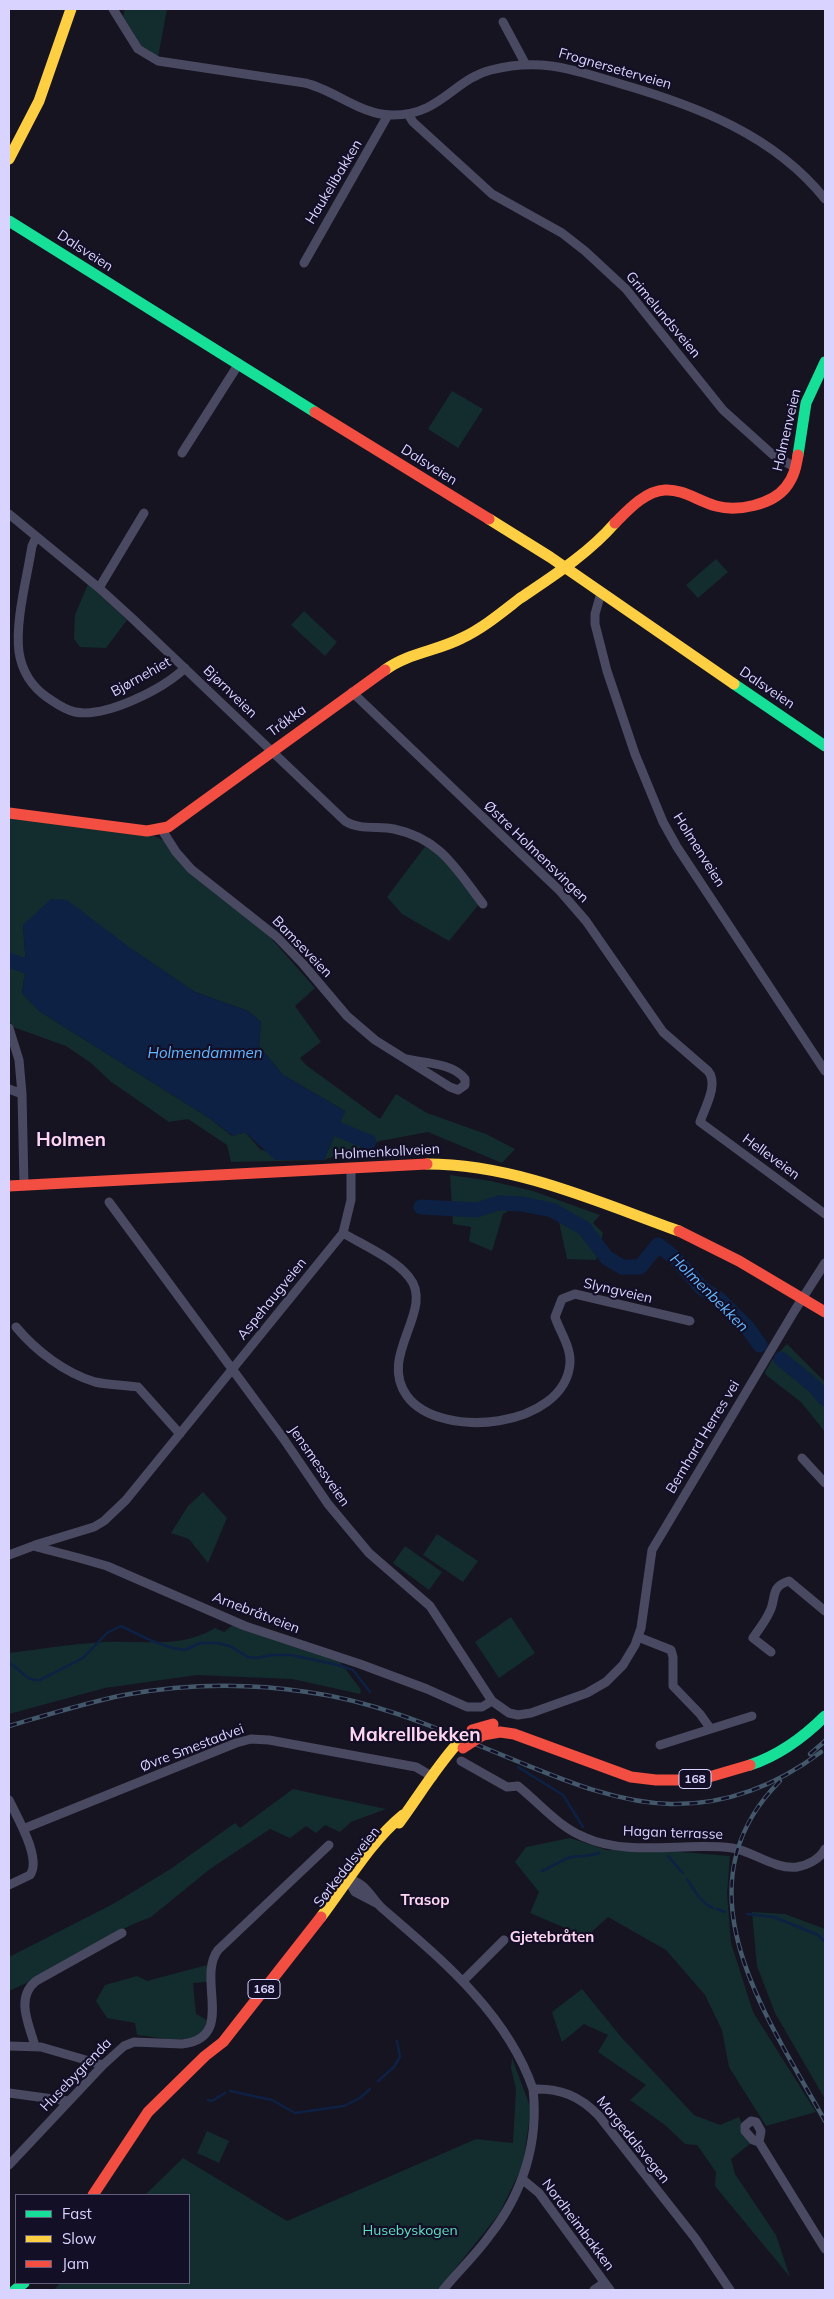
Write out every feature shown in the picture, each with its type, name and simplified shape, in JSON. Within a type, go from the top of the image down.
[{"type":"street","points":[[9,159],[27,128],[46,84],[62,28],[70,9]]},
{"type":"street","name":"Frognerseterveien","points":[[112,9],[138,49],[158,61],[305,83],[328,91],[367,110],[388,115],[408,114],[437,104],[478,75],[497,68],[526,65],[560,66],[674,100],[702,110],[739,128],[792,164],[809,179],[825,198]]},
{"type":"street","points":[[503,22],[526,65]]},
{"type":"street","name":"Grimelundsveien","points":[[408,114],[413,122],[492,194],[562,233],[626,288],[723,410],[772,454],[796,468]]},
{"type":"street","name":"Haukelibakken","points":[[304,263],[388,115]]},
{"type":"street","name":"Dalsveien","points":[[9,221],[566,567],[825,746]]},
{"type":"street","name":"Holmenveien","points":[[566,567],[602,538],[630,507],[653,493],[674,490],[716,506],[745,507],[777,496],[790,482],[796,468],[804,411],[825,362]]},
{"type":"street","points":[[182,453],[238,365]]},
{"type":"street","points":[[99,588],[144,513]]},
{"type":"street","name":"Bjørnveien","points":[[9,514],[99,588],[273,750],[348,823],[355,826],[396,830],[437,847],[483,904]]},
{"type":"street","name":"Bjørnehiet","points":[[36,537],[32,546],[18,637],[23,669],[38,691],[69,711],[82,713],[97,712],[129,702],[174,677],[185,668]]},
{"type":"street","name":"Tråkka","points":[[158,830],[176,823],[352,692],[401,659],[450,643],[470,634],[566,567]]},
{"type":"street","name":"Holmenveien","points":[[602,593],[595,619],[603,658],[635,754],[663,822],[677,847],[825,1071]]},
{"type":"street","name":"Østre Holmensvingen","points":[[352,692],[560,891],[586,921],[663,1032],[711,1074],[712,1086],[700,1122]]},
{"type":"street","points":[[9,812],[158,830]]},
{"type":"street","name":"Bamseveien","points":[[158,830],[191,869],[277,937],[303,964],[347,1016],[375,1040],[450,1087],[458,1090],[465,1085],[465,1079],[461,1073],[453,1069],[406,1059]]},
{"type":"street","points":[[9,1028],[19,1060],[22,1094],[24,1186]]},
{"type":"street","points":[[9,1089],[22,1094]]},
{"type":"street","name":"Helleveien","points":[[700,1122],[825,1214]]},
{"type":"street","name":"Holmenkollveien","points":[[9,1186],[407,1164],[450,1164],[489,1169],[528,1178],[682,1232],[739,1261],[825,1312]]},
{"type":"street","name":"Aspehaugveien","points":[[33,1546],[94,1527],[104,1521],[126,1500],[284,1309],[343,1233],[351,1200],[351,1168]]},
{"type":"street","name":"Jensmessveien","points":[[109,1202],[283,1438],[335,1514],[369,1553],[430,1606],[492,1701],[509,1713],[518,1715],[531,1713]]},
{"type":"street","name":"Slyngveien","points":[[343,1233],[401,1269],[414,1285],[418,1294],[417,1304],[398,1358],[400,1381],[411,1401],[422,1409],[452,1420],[469,1422],[502,1421],[534,1410],[552,1396],[564,1381],[570,1365],[568,1349],[555,1317],[562,1298],[575,1294],[690,1321]]},
{"type":"street","name":"Bernhard Herres vei","points":[[531,1713],[587,1693],[606,1682],[627,1659],[638,1637],[644,1618],[652,1550],[802,1298],[825,1263]]},
{"type":"street","points":[[16,1327],[51,1361],[83,1377],[97,1382],[138,1387],[180,1434]]},
{"type":"street","points":[[802,1458],[825,1483]]},
{"type":"street","points":[[9,1555],[33,1546]]},
{"type":"street","name":"Arnebråtveien","points":[[33,1546],[107,1566],[245,1626],[360,1664],[427,1689],[467,1707],[482,1707],[492,1701]]},
{"type":"street","points":[[771,1652],[753,1638],[770,1611],[774,1593],[780,1584],[789,1580],[825,1611]]},
{"type":"street","points":[[638,1637],[671,1650],[674,1657],[673,1686],[700,1714],[710,1728]]},
{"type":"street","points":[[660,1745],[752,1716]]},
{"type":"street","name":"Sørkedalsveien","points":[[94,2194],[126,2147],[206,2068],[222,2043],[352,1883],[391,1825],[403,1815],[435,1775],[442,1761],[488,1724],[509,1725],[530,1732],[553,1747],[624,1775],[652,1780],[691,1780],[723,1773],[778,1754],[806,1735],[825,1716]]},
{"type":"street","name":"Øvre Smestadvei","points":[[23,1829],[236,1743],[251,1739],[269,1740],[416,1767],[435,1775]]},
{"type":"street","name":"Hagan terrasse","points":[[461,1761],[507,1787],[518,1786],[569,1829],[601,1844],[654,1848],[733,1848],[786,1866],[797,1867],[812,1862],[825,1849]]},
{"type":"street","points":[[9,1800],[23,1829],[33,1857],[33,1870],[30,1875],[9,1885]]},
{"type":"street","points":[[222,2043],[208,2031],[213,2014],[210,1966],[212,1957],[329,1845]]},
{"type":"street","points":[[352,1883],[362,1897],[378,1904],[441,1958],[463,1981],[514,2048],[528,2074],[533,2089],[534,2132],[522,2179],[499,2223],[443,2290]]},
{"type":"street","points":[[35,2046],[24,2003],[25,1995],[29,1988],[50,1972],[122,1933]]},
{"type":"street","points":[[463,1981],[504,1940]]},
{"type":"street","name":"Husebygrenda","points":[[9,2165],[102,2065],[128,2043],[190,2043],[203,2037],[208,2031]]},
{"type":"street","points":[[9,2046],[35,2046],[102,2065]]},
{"type":"street","name":"Morgedalsvegen","points":[[533,2089],[550,2088],[561,2091],[578,2098],[590,2106],[695,2238],[730,2290]]},
{"type":"street","points":[[9,2093],[68,2101]]},
{"type":"street","points":[[759,2142],[825,2249]]},
{"type":"street","name":"Nordheimbakken","points":[[522,2179],[539,2193],[607,2287]]},
{"type":"street","points":[[594,2290],[607,2287]]},
{"type":"green space","points":[[125,9],[167,9],[158,57],[142,47],[123,16]]},
{"type":"green space","points":[[452,391],[483,409],[458,448],[428,429]]},
{"type":"green space","points":[[716,559],[728,572],[698,598],[686,585]]},
{"type":"green space","points":[[88,584],[127,620],[106,648],[80,647],[74,639],[75,615]]},
{"type":"green space","points":[[304,611],[337,642],[325,656],[291,625]]},
{"type":"green space","points":[[9,816],[152,835],[163,840],[270,937],[315,988],[295,1006],[321,1042],[300,1058],[306,1065],[380,1119],[396,1094],[427,1113],[486,1134],[515,1149],[502,1163],[428,1132],[380,1141],[324,1160],[231,1162],[227,1145],[188,1119],[169,1122],[110,1081],[91,1063],[66,1046],[13,1027],[9,1020]],"holes":[[[23,925],[133,950],[195,992],[248,1011],[261,1022],[259,1046],[283,1075],[345,1111],[324,1160],[261,1150],[245,1132],[232,1136],[209,1118],[39,1011],[22,993],[26,966]]]},
{"type":"green space","points":[[427,844],[441,853],[480,903],[449,941],[402,914],[387,897]]},
{"type":"green space","points":[[450,1175],[491,1181],[533,1191],[600,1215],[593,1223],[603,1233],[596,1260],[567,1259],[556,1208],[528,1200],[503,1214],[492,1251],[469,1241],[471,1227],[453,1224]]},
{"type":"green space","points":[[787,1344],[825,1382],[825,1432],[801,1402],[766,1375],[765,1372],[772,1360]]},
{"type":"green space","points":[[203,1492],[227,1518],[208,1563],[189,1539],[171,1533],[188,1506]]},
{"type":"green space","points":[[437,1534],[478,1561],[463,1582],[423,1555]]},
{"type":"green space","points":[[405,1546],[442,1572],[429,1590],[393,1563]]},
{"type":"green space","points":[[511,1617],[535,1653],[499,1678],[475,1642]]},
{"type":"green space","points":[[234,1624],[340,1662],[359,1687],[360,1694],[292,1679],[197,1675],[105,1688],[9,1714],[9,1653],[104,1642],[175,1641],[202,1635],[215,1628],[224,1632]]},
{"type":"green space","points":[[293,1789],[386,1809],[351,1822],[340,1832],[325,1825],[316,1833],[306,1826],[290,1838],[270,1829],[210,1869],[151,1917],[131,1925],[31,1981],[9,1991],[9,1957],[113,1904],[172,1868],[235,1823],[240,1828]]},
{"type":"green space","points":[[570,1838],[607,1850],[657,1850],[730,1856],[727,1893],[731,1943],[753,2012],[816,2112],[766,2126],[729,2067],[722,2030],[705,1995],[666,1950],[608,1917],[586,1937],[530,1913],[539,1892],[515,1862],[526,1847]]},
{"type":"green space","points":[[752,1912],[785,1914],[825,1929],[825,2099],[775,2013],[757,1966]]},
{"type":"green space","points":[[207,1965],[207,1982],[193,1983],[196,2014],[207,2020],[203,2029],[197,2035],[188,2038],[178,2040],[137,2035],[135,2023],[107,2018],[96,2001],[105,1985],[137,1976],[147,1981]]},
{"type":"green space","points":[[582,1989],[622,2038],[694,2115],[720,2125],[739,2117],[751,2143],[731,2159],[735,2174],[776,2235],[790,2277],[715,2186],[716,2172],[697,2145],[685,2144],[665,2125],[630,2100],[646,2085],[598,2052],[608,2035],[584,2024],[562,2042],[552,2012]]},
{"type":"green space","name":"Husebyskogen","points":[[512,2058],[531,2109],[523,2165],[499,2214],[438,2290],[54,2290],[59,2284],[190,2284],[190,2194],[146,2194],[183,2158],[287,2221],[476,2139],[513,2143],[516,2089],[511,2068]]},
{"type":"green space","points":[[207,2131],[229,2141],[219,2163],[197,2153]]},
{"type":"water","name":"Holmendammen","points":[[51,899],[67,900],[133,950],[195,992],[248,1011],[261,1022],[259,1046],[283,1075],[345,1111],[324,1160],[275,1160],[245,1132],[233,1136],[209,1118],[39,1011],[22,993],[26,966],[23,925]]},
{"type":"waterway","name":"Holmenbekken","points":[[9,960],[26,966]]},
{"type":"waterway","name":"Holmenbekken","points":[[337,1129],[369,1142]]},
{"type":"waterway","name":"Holmenbekken","points":[[421,1207],[477,1210],[498,1203],[522,1204],[552,1210],[584,1228],[607,1258],[622,1267],[640,1267],[658,1245],[674,1257],[703,1289],[719,1299],[747,1327],[760,1345]]},
{"type":"waterway","name":"Holmenbekken","points":[[781,1359],[814,1386],[825,1399]]},
{"type":"waterway","name":"Makrellbekken","points":[[9,1663],[27,1677],[40,1680],[83,1658],[107,1633],[121,1626],[152,1641],[173,1648],[185,1650],[200,1643],[217,1643],[230,1646],[248,1657],[291,1655],[338,1665],[353,1670],[370,1692]]},
{"type":"waterway","name":"Makrellbekken","points":[[518,1767],[563,1795],[583,1827]]},
{"type":"waterway","points":[[542,1871],[568,1858],[599,1853]]},
{"type":"waterway","name":"Makrellbekken","points":[[668,1856],[683,1873]]},
{"type":"waterway","name":"Makrellbekken","points":[[687,1879],[701,1900],[713,1908]]},
{"type":"waterway","name":"Makrellbekken","points":[[717,1909],[725,1912]]},
{"type":"waterway","name":"Makrellbekken","points":[[747,1914],[774,1917],[818,1935],[825,1942]]},
{"type":"waterway","points":[[378,2081],[394,2067],[400,2057],[397,2041]]},
{"type":"waterway","points":[[230,2091],[272,2100],[295,2113],[344,2106],[360,2098],[370,2089]]},
{"type":"waterway","points":[[208,2100],[212,2101],[225,2093]]},
{"type":"railway","points":[[9,1726],[66,1709],[147,1691],[215,1686],[284,1689],[335,1697],[391,1712],[596,1791],[633,1800],[671,1804],[712,1801],[751,1791],[787,1774],[821,1752]]},
{"type":"railway","points":[[810,1754],[825,1741]]},
{"type":"railway","points":[[780,1781],[749,1822],[734,1865],[732,1908],[741,1952],[758,1996],[779,2039],[825,2121]]},
{"type":"traffic: fast","points":[[9,221],[315,412]]},
{"type":"traffic: fast","points":[[798,455],[806,403],[825,362]]},
{"type":"traffic: fast","points":[[734,684],[825,746]]},
{"type":"traffic: fast","points":[[750,1765],[790,1745],[825,1716]]},
{"type":"traffic: fast","points":[[15,2290],[23,2284]]},
{"type":"traffic: slow","points":[[9,159],[39,101],[71,9]]},
{"type":"traffic: slow","points":[[489,519],[550,557],[734,684]]},
{"type":"traffic: slow","points":[[385,670],[403,660],[452,642],[477,630],[570,564],[615,523]]},
{"type":"traffic: slow","points":[[427,1164],[492,1170],[524,1178],[587,1197],[679,1231]]},
{"type":"traffic: slow","points":[[399,1823],[456,1745]]},
{"type":"traffic: slow","points":[[321,1917],[369,1850],[403,1815]]},
{"type":"traffic: jam","points":[[315,412],[489,519]]},
{"type":"traffic: jam","points":[[615,523],[644,497],[665,490],[678,491],[724,508],[754,506],[763,503],[786,487],[794,472],[798,455]]},
{"type":"traffic: jam","points":[[9,813],[147,831],[168,827],[385,670]]},
{"type":"traffic: jam","points":[[9,1186],[427,1164]]},
{"type":"traffic: jam","points":[[679,1231],[739,1261],[825,1312]]},
{"type":"traffic: jam","points":[[472,1730],[493,1724]]},
{"type":"traffic: jam","points":[[483,1735],[500,1732],[514,1734],[631,1777],[656,1780],[709,1777],[750,1765]]},
{"type":"traffic: jam","points":[[463,1748],[483,1735]]},
{"type":"traffic: jam","points":[[94,2194],[148,2112],[205,2056],[223,2042],[321,1917]]},
{"type":"district","name":"Holmen","points":[[71,1140]]},
{"type":"district","name":"Makrellbekken","points":[[415,1735]]},
{"type":"district","name":"Trasop","points":[[425,1900]]},
{"type":"district","name":"Gjetebråten","points":[[552,1937]]}]
